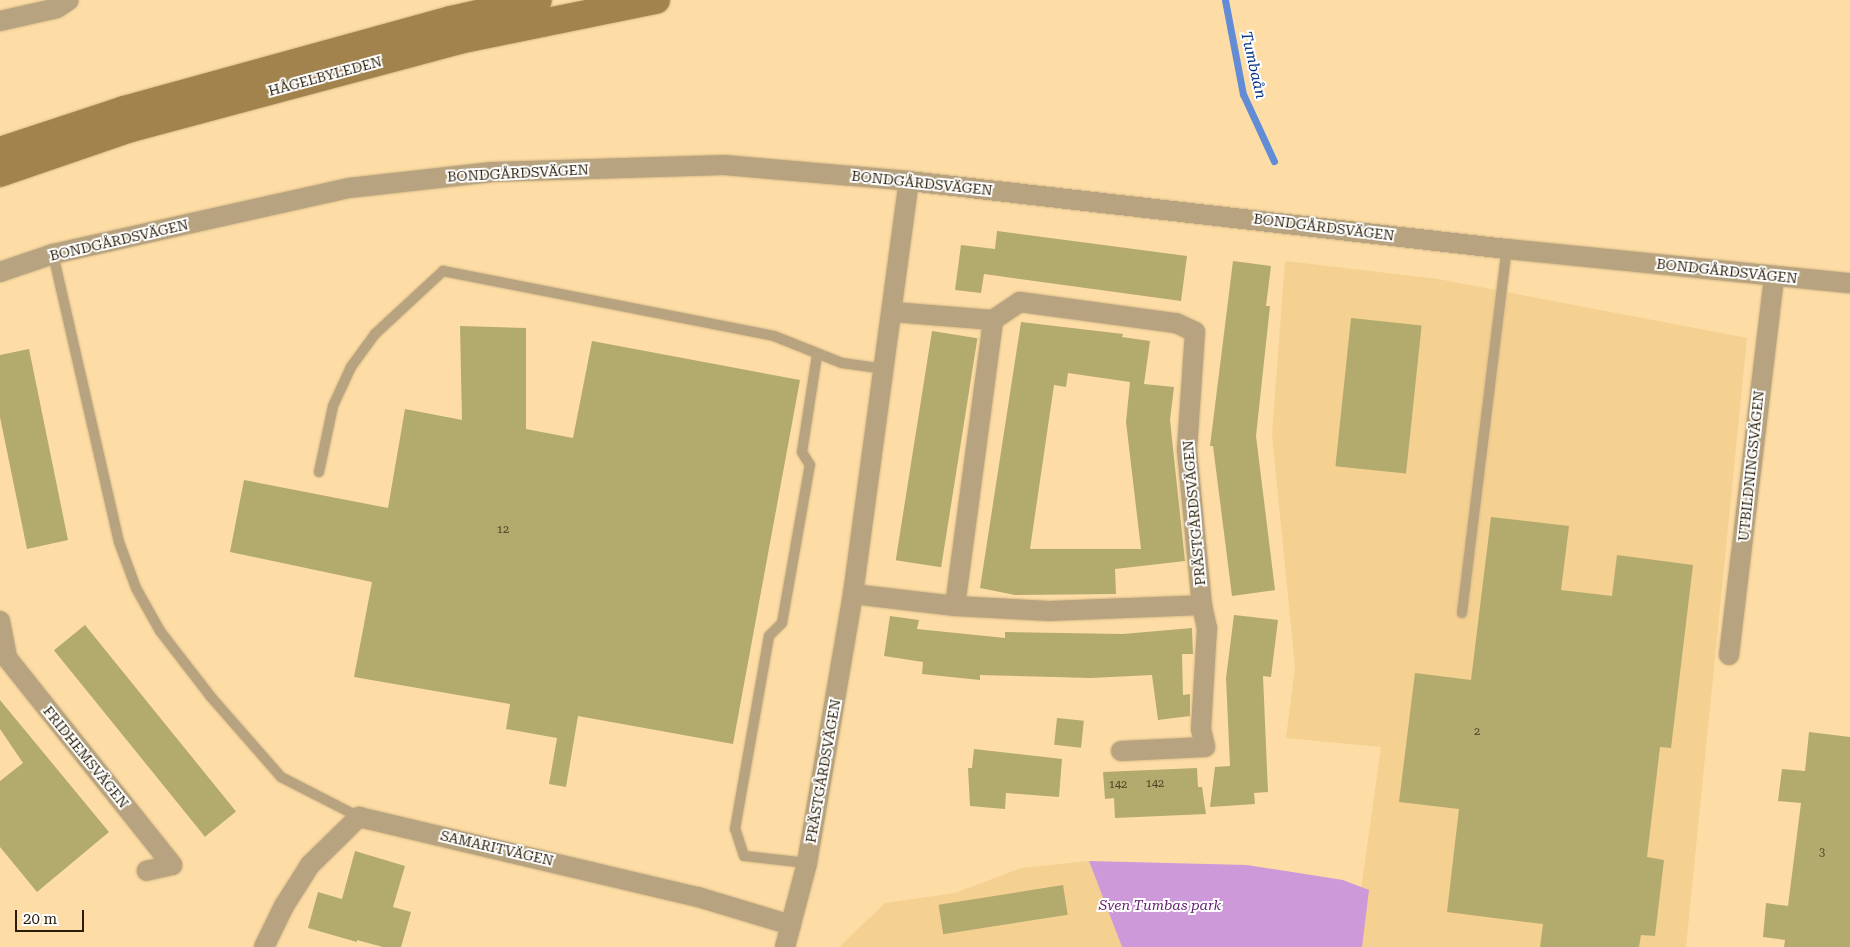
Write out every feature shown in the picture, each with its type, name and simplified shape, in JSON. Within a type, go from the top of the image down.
[{"type":"main road","name":"HÅGELBYLEDEN","points":[[0,151],[124,110],[451,20],[538,0]]},
{"type":"main road","name":"HÅGELBYLEDEN","points":[[0,173],[131,128],[458,40],[656,0]]},
{"type":"street","points":[[0,21],[57,8],[69,0]]},
{"type":"street","name":"BONDGÅRDSVÄGEN","points":[[0,272],[53,254],[349,188],[492,172],[724,165],[909,181],[1507,249],[1774,277],[1850,283]]},
{"type":"street","name":"PRÄSTGÅRDSVÄGEN","points":[[785,947],[807,864],[852,594],[893,312],[909,181]]},
{"type":"street","name":"UTBILDNINGSVÄGEN","points":[[1729,655],[1774,277]]},
{"type":"street","name":"PRÄSTGÅRDSVÄGEN","points":[[992,320],[1020,302],[1176,323],[1195,332],[1187,450],[1202,604],[1207,628],[1201,729],[1206,747],[1121,751]]},
{"type":"street","points":[[893,312],[992,320],[955,606]]},
{"type":"street","name":"PRÄSTGÅRDSVÄGEN","points":[[852,594],[955,606],[1049,611],[1202,604]]},
{"type":"street","name":"FRIDHEMSVÄGEN","points":[[0,621],[7,658],[172,865],[147,871]]},
{"type":"street","points":[[264,947],[284,906],[310,864],[359,817]]},
{"type":"street","name":"SAMARITVÄGEN","points":[[359,817],[679,892],[791,925]]},
{"type":"lane","points":[[1462,613],[1507,249]]},
{"type":"lane","points":[[53,254],[119,542],[136,588],[160,631],[281,778],[359,817]]},
{"type":"lane","points":[[319,472],[333,406],[351,367],[375,334],[413,295],[443,271],[774,336],[817,355],[842,363],[885,369]]},
{"type":"lane","points":[[807,864],[744,856],[735,829],[769,636],[782,623],[810,465],[802,452],[817,355]]},
{"type":"shaded area","points":[[1285,261],[1438,279],[1747,338],[1686,947],[1353,947],[1381,747],[1286,738],[1295,668],[1272,434]]},
{"type":"shaded area","points":[[1089,861],[1122,947],[839,947],[885,903],[955,893],[1021,868]]},
{"type":"green space","name":"Sven Tumbas park","points":[[1089,861],[1247,865],[1343,880],[1369,890],[1362,947],[1122,947]]},
{"type":"building","points":[[997,231],[1187,256],[1181,301],[984,274],[981,293],[955,290],[961,245],[995,249]]},
{"type":"building","points":[[1233,261],[1271,266],[1266,306],[1270,306],[1256,436],[1275,590],[1232,596],[1213,446],[1210,446]]},
{"type":"building","points":[[1351,318],[1422,325],[1406,474],[1335,466]]},
{"type":"building","points":[[1021,322],[1123,334],[1122,337],[1150,341],[1144,384],[1174,387],[1170,420],[1185,561],[1115,569],[1116,594],[1015,595],[980,588]],"holes":[[[1068,373],[1130,382],[1126,422],[1141,549],[1030,549],[1054,385],[1066,387]]]},
{"type":"building","points":[[460,326],[526,328],[526,429],[573,438],[592,341],[800,380],[733,744],[578,716],[566,787],[549,784],[557,738],[506,729],[510,704],[354,677],[372,582],[230,552],[244,480],[388,508],[405,409],[462,420]]},
{"type":"building","points":[[932,331],[977,338],[941,567],[896,560]]},
{"type":"building","points":[[29,349],[68,540],[27,549],[0,417],[0,355]]},
{"type":"building","points":[[1491,517],[1569,526],[1561,590],[1612,596],[1617,555],[1693,565],[1671,748],[1660,747],[1647,857],[1664,860],[1655,936],[1641,935],[1639,947],[1540,947],[1543,924],[1447,912],[1459,809],[1399,802],[1415,673],[1471,680]]},
{"type":"building","points":[[1234,615],[1278,620],[1271,677],[1263,676],[1268,792],[1254,793],[1255,804],[1210,807],[1215,767],[1230,766],[1226,678]]},
{"type":"building","points":[[890,616],[919,620],[917,629],[1005,638],[1005,632],[1123,634],[1192,628],[1193,654],[1182,654],[1183,695],[1190,694],[1190,716],[1158,720],[1152,675],[1091,678],[980,675],[980,680],[922,674],[923,662],[884,656]]},
{"type":"building","points":[[85,625],[236,812],[205,837],[54,650]]},
{"type":"building","points":[[0,700],[109,832],[37,892],[0,847],[0,781],[23,763],[0,729]]},
{"type":"building","points":[[1057,718],[1084,721],[1081,748],[1054,745]]},
{"type":"building","points":[[1809,732],[1850,737],[1850,947],[1784,947],[1785,940],[1763,937],[1766,903],[1788,906],[1801,803],[1778,801],[1782,769],[1805,771]]},
{"type":"building","points":[[974,749],[1062,759],[1059,797],[1006,793],[1005,809],[970,806],[968,768],[972,768]]},
{"type":"building","points":[[1197,768],[1198,787],[1202,787],[1206,814],[1115,818],[1114,798],[1105,799],[1103,772]]},
{"type":"building","points":[[355,851],[405,866],[393,907],[411,912],[401,947],[383,947],[357,940],[357,942],[308,928],[318,892],[342,899]]},
{"type":"building","points":[[1063,885],[1068,915],[943,934],[939,905]]},
{"type":"waterway","name":"Tumbaån","points":[[1225,0],[1243,94],[1274,161]]}]
